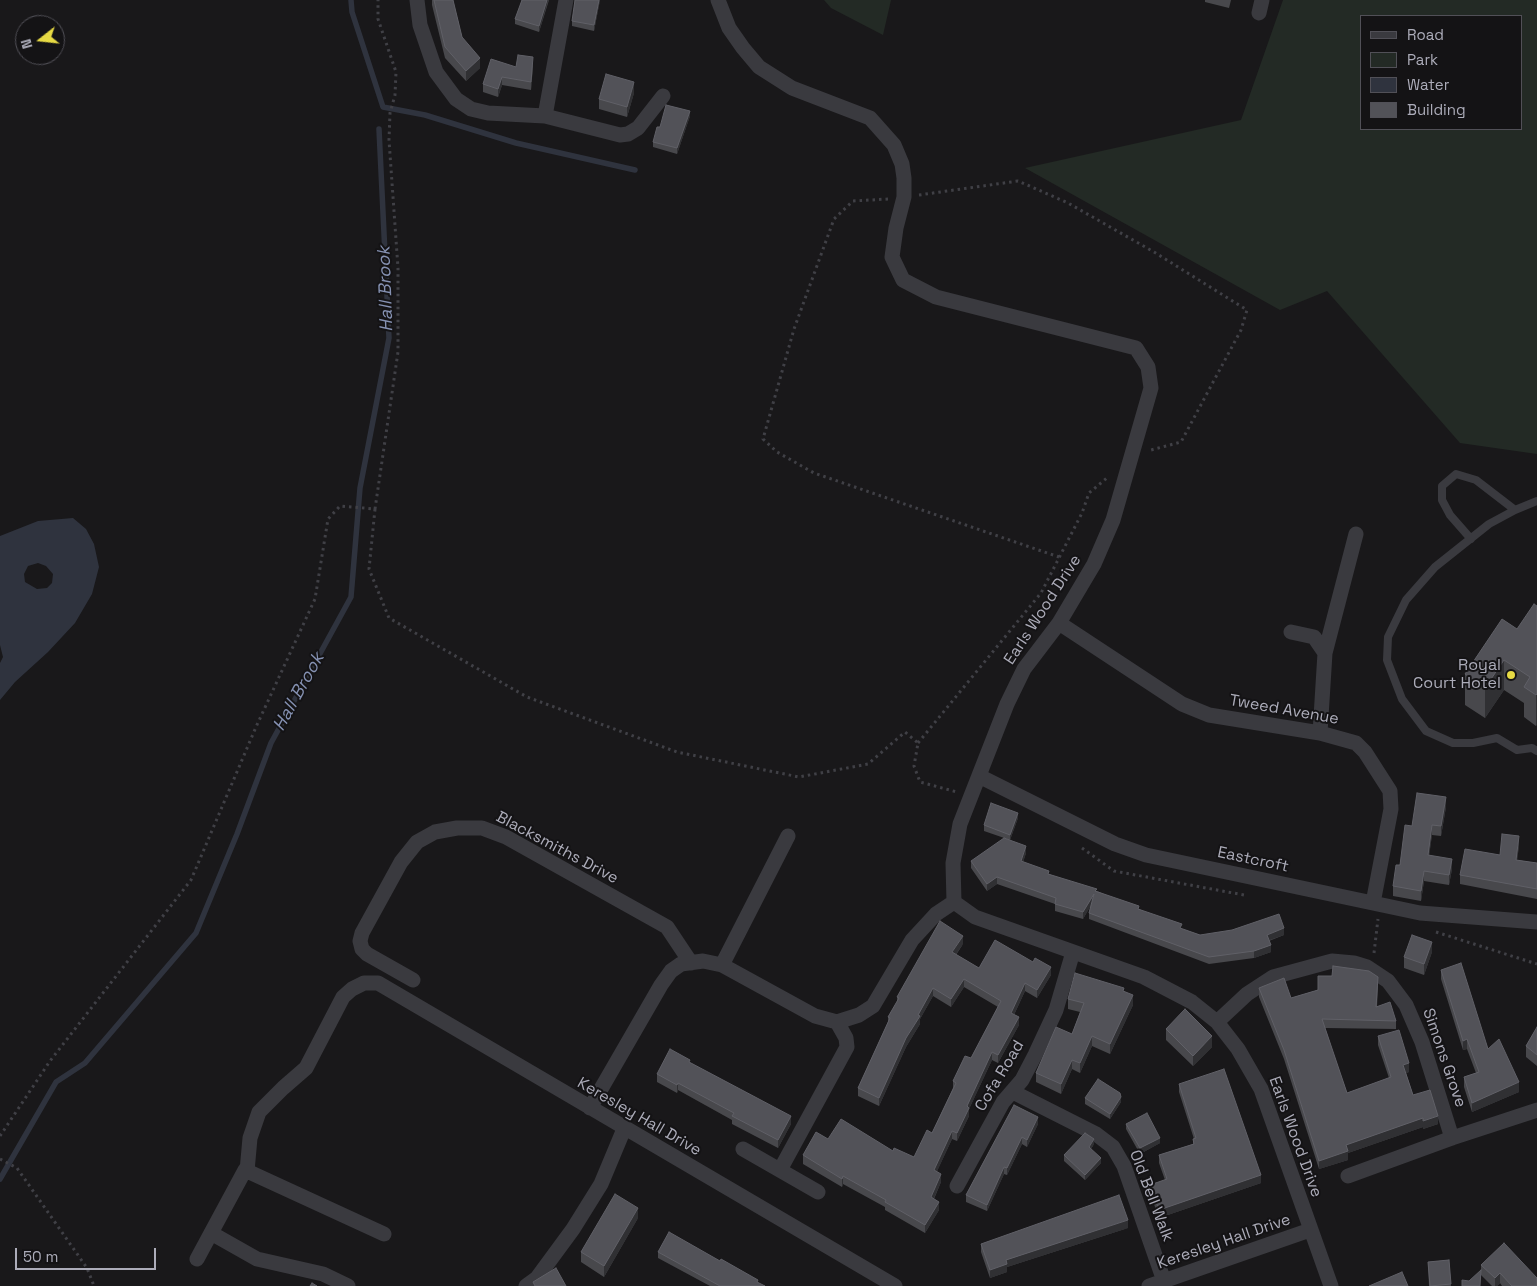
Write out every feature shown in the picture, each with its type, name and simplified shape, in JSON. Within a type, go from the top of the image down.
[{"type":"street","points":[[417,0],[420,25],[430,59],[440,78],[456,99],[471,109],[488,113],[545,116],[620,135],[628,134],[638,128],[664,96]]},
{"type":"street","points":[[545,116],[566,0]]},
{"type":"street","name":"Earls Wood Drive","points":[[718,0],[730,28],[743,48],[759,67],[792,88],[870,118],[883,130],[894,145],[902,164],[904,197],[896,228],[892,257],[903,280],[936,297],[1136,348],[1148,366],[1151,388],[1114,520],[1094,564],[1059,624],[1024,669],[1007,704],[960,824],[953,863],[954,902],[976,917],[1144,977],[1192,1002],[1217,1022],[1238,1049],[1262,1089],[1331,1286]]},
{"type":"street","points":[[1320,733],[1325,653],[1356,534]]},
{"type":"street","name":"Tweed Avenue","points":[[1059,624],[1182,704],[1209,715],[1320,733],[1356,743],[1365,752],[1390,791],[1391,809],[1371,910]]},
{"type":"street","points":[[1292,632],[1314,637],[1325,653]]},
{"type":"street","name":"Eastcroft","points":[[979,776],[1115,844],[1146,855],[1371,910],[1537,922]]},
{"type":"street","name":"Blacksmiths Drive","points":[[413,980],[367,954],[362,949],[360,941],[362,933],[401,862],[417,842],[436,832],[457,828],[482,828],[506,837],[667,927],[691,963]]},
{"type":"street","points":[[722,965],[788,836]]},
{"type":"street","points":[[590,1108],[670,971],[681,964],[703,961],[722,965],[816,1016],[836,1022],[859,1015],[873,1006],[912,940],[936,914],[954,902]]},
{"type":"street","name":"Cofa Road","points":[[957,1186],[1004,1102],[1022,1080],[1056,1010],[1073,952]]},
{"type":"street","name":"Simons Grove","points":[[1217,1022],[1247,994],[1273,977],[1332,960],[1354,962],[1371,969],[1388,981],[1406,1005],[1422,1042],[1452,1138]]},
{"type":"street","name":"Keresley Hall Drive","points":[[247,1171],[250,1138],[260,1112],[282,1088],[306,1068],[343,997],[352,989],[364,983],[378,983],[624,1129],[895,1286]]},
{"type":"street","points":[[780,1170],[847,1047],[846,1038],[836,1022]]},
{"type":"street","name":"Old Bell Walk","points":[[1013,1092],[1096,1134],[1113,1147],[1124,1166],[1156,1284]]},
{"type":"street","points":[[1348,1176],[1452,1138],[1537,1110]]},
{"type":"street","points":[[526,1286],[542,1272],[573,1229],[601,1184],[624,1129]]},
{"type":"street","points":[[743,1149],[818,1192]]},
{"type":"street","points":[[197,1259],[245,1170],[384,1234]]},
{"type":"street","name":"Keresley Hall Drive","points":[[1156,1284],[1310,1230]]},
{"type":"street","points":[[210,1233],[258,1259],[323,1274],[348,1286]]},
{"type":"lane","points":[[1471,539],[1450,515],[1442,500],[1442,486],[1456,474],[1476,480],[1514,510]]},
{"type":"lane","points":[[1537,502],[1514,510],[1489,524],[1435,567],[1406,600],[1388,637],[1387,660],[1402,699],[1426,731],[1453,743],[1498,738],[1517,750],[1532,748],[1537,751]]},
{"type":"path","points":[[378,0],[378,19],[396,72],[395,95],[390,113],[389,140],[398,268],[398,352],[375,509],[369,569],[389,618],[527,696],[677,752],[799,777],[868,764],[905,732],[918,743]]},
{"type":"path","points":[[1059,557],[814,473],[777,452],[763,440],[794,329],[834,219],[853,201],[904,197],[1018,181],[1068,202],[1154,252],[1246,310],[1241,330],[1181,442],[1143,453]]},
{"type":"path","points":[[971,796],[920,782],[914,766],[918,743],[1041,593],[1082,513],[1088,494],[1111,474]]},
{"type":"path","points":[[0,1136],[50,1061],[191,880],[256,727],[314,599],[328,519],[340,506],[375,509]]},
{"type":"path","points":[[1077,844],[1114,871],[1245,895]]},
{"type":"path","points":[[1371,910],[1378,919],[1387,920]]},
{"type":"path","points":[[1371,969],[1378,919]]},
{"type":"path","points":[[1432,931],[1537,964]]},
{"type":"path","points":[[0,1159],[17,1168],[87,1268],[94,1286]]},
{"type":"green space","points":[[824,0],[891,0],[883,35],[831,8]]},
{"type":"green space","points":[[1283,0],[1537,0],[1537,454],[1460,443],[1327,291],[1280,310],[1025,168],[1241,120]]},
{"type":"water","points":[[73,518],[86,529],[94,544],[99,567],[92,594],[75,623],[48,652],[15,682],[0,700],[0,663],[3,657],[0,645],[0,536],[38,521]],"holes":[[[38,563],[46,566],[53,574],[52,583],[47,588],[37,589],[25,582],[24,574],[28,566]]]},
{"type":"building","points":[[434,0],[453,0],[462,37],[480,58],[466,71],[445,47]]},
{"type":"building","points":[[522,0],[547,0],[539,26],[515,19]]},
{"type":"building","points":[[575,0],[599,0],[594,25],[572,21]]},
{"type":"building","points":[[518,55],[533,57],[531,82],[502,77],[498,89],[483,84],[491,59],[516,67]]},
{"type":"building","points":[[606,74],[634,82],[627,107],[599,99]]},
{"type":"building","points":[[666,105],[690,111],[677,148],[653,142],[657,127],[660,127]]},
{"type":"building","points":[[1534,604],[1537,606],[1537,694],[1524,687],[1530,677],[1504,660],[1485,688],[1465,674],[1502,619],[1517,629]]},
{"type":"building","points":[[1417,793],[1446,797],[1441,826],[1432,825],[1428,855],[1452,859],[1449,875],[1424,871],[1421,891],[1393,886],[1396,865],[1400,865],[1405,825],[1412,826]]},
{"type":"building","points":[[991,803],[1018,813],[1010,835],[984,825]]},
{"type":"building","points":[[1502,834],[1519,836],[1516,860],[1537,863],[1537,889],[1460,875],[1465,849],[1500,855]]},
{"type":"building","points":[[1004,838],[1026,846],[1021,861],[1049,871],[1048,874],[1097,889],[1095,891],[1139,906],[1138,909],[1182,924],[1180,928],[1200,935],[1232,930],[1279,914],[1284,928],[1267,935],[1271,945],[1254,951],[1209,957],[1089,913],[1094,894],[1083,912],[1055,904],[1056,898],[997,877],[987,884],[971,861]]},
{"type":"building","points":[[940,921],[963,936],[952,952],[979,968],[995,940],[1033,962],[1035,958],[1051,967],[1037,990],[1025,983],[1011,1013],[1019,1017],[998,1055],[992,1052],[967,1106],[969,1108],[957,1133],[952,1131],[934,1170],[941,1174],[931,1197],[939,1202],[925,1225],[885,1202],[886,1200],[843,1176],[842,1179],[803,1155],[816,1132],[828,1139],[841,1119],[893,1151],[894,1148],[914,1157],[927,1130],[932,1133],[956,1083],[953,1081],[965,1056],[971,1058],[1001,1001],[964,979],[951,999],[933,988],[918,1015],[920,1016],[906,1038],[879,1098],[858,1088],[890,1018],[888,1017],[899,998],[897,997]]},
{"type":"building","points":[[1412,935],[1432,942],[1424,964],[1404,957]]},
{"type":"building","points":[[1461,963],[1488,1049],[1499,1039],[1519,1082],[1472,1103],[1464,1077],[1479,1072],[1467,1039],[1463,1041],[1441,970]]},
{"type":"building","points":[[1333,966],[1369,971],[1378,977],[1376,1007],[1390,1002],[1396,1021],[1322,1019],[1347,1093],[1391,1077],[1378,1036],[1399,1030],[1409,1063],[1403,1065],[1413,1095],[1430,1090],[1438,1116],[1423,1121],[1423,1118],[1346,1145],[1348,1151],[1319,1161],[1284,1050],[1259,988],[1284,978],[1291,998],[1318,990],[1318,976],[1332,976]]},
{"type":"building","points":[[1075,973],[1124,988],[1123,991],[1133,995],[1110,1044],[1092,1036],[1080,1063],[1072,1060],[1061,1084],[1036,1073],[1056,1027],[1072,1034],[1084,1003],[1068,999]]},
{"type":"building","points":[[1185,1009],[1212,1036],[1193,1056],[1166,1029]]},
{"type":"building","points":[[1537,1027],[1537,1055],[1526,1046]]},
{"type":"building","points":[[670,1049],[690,1060],[689,1062],[791,1116],[778,1140],[732,1116],[734,1113],[657,1074]]},
{"type":"building","points":[[1224,1069],[1261,1175],[1159,1210],[1150,1185],[1167,1179],[1159,1155],[1194,1144],[1193,1139],[1196,1138],[1179,1084]]},
{"type":"building","points":[[1098,1079],[1120,1093],[1121,1097],[1110,1114],[1085,1098]]},
{"type":"building","points":[[1014,1105],[1038,1117],[1027,1140],[1022,1137],[1007,1168],[1004,1167],[987,1205],[966,1195]]},
{"type":"building","points":[[1147,1113],[1160,1138],[1140,1148],[1126,1124]]},
{"type":"building","points":[[1085,1133],[1094,1139],[1089,1147],[1101,1158],[1085,1175],[1064,1155]]},
{"type":"building","points":[[615,1194],[638,1208],[604,1266],[581,1252]]},
{"type":"building","points":[[1119,1195],[1128,1220],[1006,1260],[1007,1264],[990,1270],[981,1244]]},
{"type":"building","points":[[669,1232],[720,1261],[721,1259],[765,1286],[720,1286],[658,1252]]},
{"type":"building","points":[[1504,1243],[1537,1278],[1537,1286],[1512,1286],[1500,1273],[1495,1278],[1481,1265]]},
{"type":"building","points":[[1449,1260],[1451,1284],[1430,1286],[1428,1262]]},
{"type":"building","points":[[556,1268],[566,1286],[535,1286],[533,1282]]},
{"type":"building","points":[[1481,1270],[1480,1286],[1462,1286],[1462,1280],[1469,1281]]},
{"type":"building","points":[[1402,1272],[1408,1286],[1369,1286]]},
{"type":"waterway","points":[[351,0],[352,12],[383,107],[425,115],[516,143],[635,170]]},
{"type":"waterway","name":"Hall Brook","points":[[0,1179],[56,1082],[85,1063],[196,933],[237,834],[271,743],[351,597],[360,488],[389,338],[379,129]]},
{"type":"place","name":"Royal Court Hotel","points":[[1511,675]]}]
